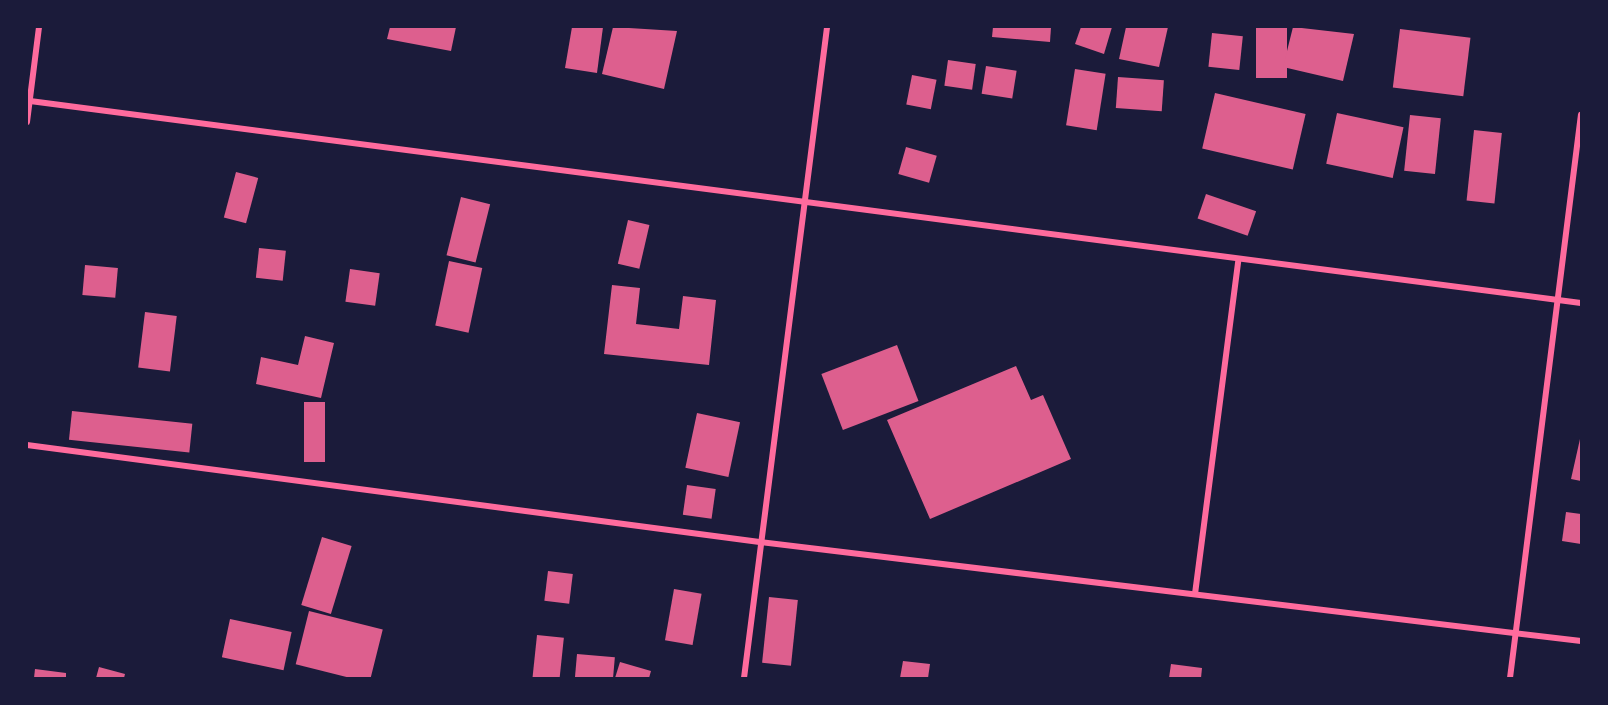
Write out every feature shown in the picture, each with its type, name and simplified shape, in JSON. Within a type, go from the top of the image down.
[{"type":"street","points":[[27,122],[39,27]]},
{"type":"street","points":[[744,678],[827,27]]},
{"type":"street","points":[[30,100],[805,205],[1581,303]]},
{"type":"street","points":[[1510,678],[1581,114]]},
{"type":"street","points":[[1195,594],[1238,261]]},
{"type":"street","points":[[27,445],[760,542],[1581,640]]},
{"type":"building","points":[[390,27],[456,27],[451,51],[387,39]]},
{"type":"building","points":[[572,27],[603,27],[597,73],[565,68]]},
{"type":"building","points":[[613,27],[677,31],[664,89],[602,74]]},
{"type":"building","points":[[993,27],[1051,27],[1050,42],[992,37]]},
{"type":"building","points":[[1081,27],[1112,27],[1104,54],[1075,44]]},
{"type":"building","points":[[1126,27],[1168,27],[1159,67],[1119,59]]},
{"type":"building","points":[[1256,27],[1287,27],[1287,78],[1256,78]]},
{"type":"building","points":[[1293,27],[1354,34],[1343,81],[1283,67]]},
{"type":"building","points":[[1400,29],[1470,38],[1463,96],[1393,88]]},
{"type":"building","points":[[1212,33],[1243,36],[1239,70],[1208,67]]},
{"type":"building","points":[[948,60],[976,64],[972,90],[944,86]]},
{"type":"building","points":[[986,66],[1017,71],[1012,99],[982,94]]},
{"type":"building","points":[[1075,69],[1106,74],[1097,130],[1066,125]]},
{"type":"building","points":[[912,75],[937,80],[931,109],[906,104]]},
{"type":"building","points":[[1118,77],[1164,80],[1162,111],[1116,108]]},
{"type":"building","points":[[1215,93],[1306,114],[1293,169],[1202,149]]},
{"type":"building","points":[[1337,113],[1404,127],[1393,178],[1326,164]]},
{"type":"building","points":[[1410,115],[1441,118],[1435,174],[1404,171]]},
{"type":"building","points":[[1474,130],[1502,133],[1494,204],[1467,201]]},
{"type":"building","points":[[906,147],[937,156],[929,183],[898,174]]},
{"type":"building","points":[[236,172],[258,178],[246,223],[224,217]]},
{"type":"building","points":[[1206,194],[1256,211],[1248,236],[1198,219]]},
{"type":"building","points":[[461,197],[490,204],[476,262],[446,255]]},
{"type":"building","points":[[628,220],[649,225],[639,269],[618,264]]},
{"type":"building","points":[[259,248],[286,251],[283,281],[256,278]]},
{"type":"building","points":[[449,261],[482,268],[469,333],[435,326]]},
{"type":"building","points":[[85,265],[118,268],[115,298],[82,295]]},
{"type":"building","points":[[350,269],[380,273],[375,306],[345,302]]},
{"type":"building","points":[[612,285],[640,288],[636,324],[679,329],[683,296],[716,300],[709,365],[604,354]]},
{"type":"building","points":[[145,312],[177,316],[170,371],[138,368]]},
{"type":"building","points":[[305,336],[334,343],[321,398],[256,384],[261,357],[298,365]]},
{"type":"building","points":[[897,345],[919,401],[843,430],[821,374]]},
{"type":"building","points":[[1016,366],[1031,400],[1043,395],[1071,459],[930,519],[887,420]]},
{"type":"building","points":[[304,402],[325,402],[325,462],[304,462]]},
{"type":"building","points":[[72,411],[192,424],[189,452],[69,440]]},
{"type":"building","points":[[697,413],[740,422],[728,477],[685,468]]},
{"type":"building","points":[[1581,439],[1581,481],[1571,479]]},
{"type":"building","points":[[687,485],[716,489],[712,519],[683,515]]},
{"type":"building","points":[[1566,512],[1581,514],[1581,544],[1562,541]]},
{"type":"building","points":[[322,537],[352,546],[331,614],[301,605]]},
{"type":"building","points":[[548,571],[573,574],[569,604],[544,601]]},
{"type":"building","points":[[674,589],[702,594],[693,645],[665,640]]},
{"type":"building","points":[[769,597],[798,600],[791,666],[762,663]]},
{"type":"building","points":[[309,611],[383,629],[371,678],[350,678],[296,664]]},
{"type":"building","points":[[230,619],[292,632],[284,670],[222,657]]},
{"type":"building","points":[[537,635],[564,638],[560,678],[533,678]]},
{"type":"building","points":[[577,654],[615,657],[613,678],[575,678]]},
{"type":"building","points":[[903,661],[930,664],[928,678],[900,678]]},
{"type":"building","points":[[620,662],[651,671],[649,678],[615,678]]},
{"type":"building","points":[[1171,664],[1202,668],[1201,678],[1169,678]]},
{"type":"building","points":[[99,667],[125,674],[124,678],[96,678]]},
{"type":"building","points":[[35,669],[66,673],[66,678],[34,678]]}]
